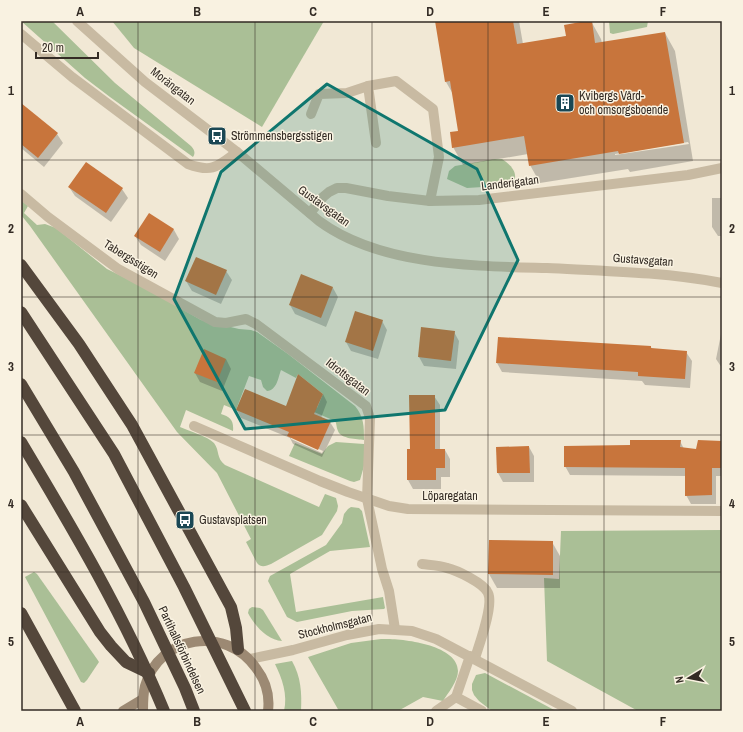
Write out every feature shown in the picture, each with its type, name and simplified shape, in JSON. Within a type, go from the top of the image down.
[{"type":"highway","points":[[21,265],[79,344],[132,425],[232,607],[238,649]]},
{"type":"highway","points":[[21,312],[114,454],[184,587],[245,711]]},
{"type":"highway","name":"Partihallsförbindelsen","points":[[21,384],[74,472],[144,602],[185,688],[194,711]]},
{"type":"highway","points":[[21,442],[87,556],[134,645],[164,711]]},
{"type":"highway","points":[[21,505],[100,632],[126,662],[150,674]]},
{"type":"highway","points":[[21,613],[75,711]]},
{"type":"main road","points":[[143,711],[145,686],[150,674],[160,660],[170,652],[187,643],[207,640],[223,643],[238,649],[250,659],[264,678],[268,691],[268,711]]},
{"type":"main road","points":[[123,711],[143,699]]},
{"type":"street","name":"Morängatan","points":[[77,21],[146,82],[237,152]]},
{"type":"street","points":[[21,34],[72,77],[188,164],[201,169],[210,169],[222,163],[237,152]]},
{"type":"street","points":[[311,114],[319,94],[347,93],[368,86],[396,81],[433,109],[439,157],[430,201]]},
{"type":"street","points":[[368,86],[376,143]]},
{"type":"street","name":"Gustavsgatan","points":[[237,152],[330,229],[371,248],[399,255],[461,264],[617,271],[686,277],[722,283]]},
{"type":"street","name":"Landerigatan","points":[[310,213],[329,192],[337,188],[346,188],[388,196],[430,201],[479,200],[688,175],[722,168]]},
{"type":"street","name":"Tabergsstigen","points":[[21,194],[48,217],[118,269],[215,322],[226,323],[238,321]]},
{"type":"street","name":"Idrottsgatan","points":[[238,321],[246,319],[256,324],[366,406],[370,418],[367,499],[382,569],[389,591],[395,629]]},
{"type":"street","name":"Löparegatan","points":[[194,426],[320,481],[388,506],[408,509],[722,511]]},
{"type":"street","points":[[422,564],[447,568],[482,585],[488,593],[490,602],[487,617],[456,697],[436,711]]},
{"type":"street","name":"Stockholmsgatan","points":[[250,659],[293,650],[347,635],[380,629],[412,631],[436,639],[572,711]]},
{"type":"street","points":[[456,697],[482,711]]},
{"type":"highlighted area","points":[[327,84],[477,169],[518,260],[445,410],[245,429],[174,299],[221,172]]},
{"type":"green space","points":[[21,21],[52,21],[115,83],[191,146],[194,151],[193,157],[85,78]]},
{"type":"green space","points":[[112,21],[324,21],[262,127],[134,48]]},
{"type":"green space","points":[[609,21],[648,21],[647,27],[613,34],[610,33]]},
{"type":"green space","points":[[502,159],[513,170],[515,177],[512,185],[467,188],[447,179],[449,171],[455,166]]},
{"type":"green space","points":[[21,200],[28,206],[24,213],[37,225],[45,224],[56,228],[107,269],[138,284],[201,320],[257,332],[355,406],[363,422],[364,440],[342,436],[338,431],[335,421],[314,412],[323,394],[298,374],[296,378],[281,370],[275,386],[267,391],[263,387],[261,380],[249,376],[236,410],[224,405],[221,414],[227,416],[231,420],[233,424],[233,431],[186,410],[180,427],[211,440],[217,449],[220,460],[225,465],[319,507],[325,494],[336,498],[338,506],[337,511],[322,535],[271,564],[262,566],[257,563],[246,542],[251,539],[217,473],[177,432],[21,215]]},
{"type":"green space","points":[[336,442],[364,444],[364,466],[360,480],[354,482],[350,481],[289,456],[295,443],[322,454],[328,446]]},
{"type":"green space","points":[[351,507],[359,508],[362,511],[370,547],[330,551],[290,574],[296,612],[383,597],[385,608],[352,611],[297,622],[287,617],[268,581],[270,576],[326,545],[342,523],[344,514]]},
{"type":"green space","points":[[722,530],[722,711],[638,711],[547,661],[544,578],[559,579],[561,531]]},
{"type":"green space","points":[[34,572],[37,574],[99,662],[84,683],[81,682],[25,577]]},
{"type":"green space","points":[[252,607],[263,610],[282,641],[272,638],[262,632],[248,613],[249,609]]},
{"type":"green space","points":[[381,639],[427,644],[449,654],[455,662],[458,675],[443,701],[423,697],[398,711],[339,711],[308,657],[351,643]]},
{"type":"green space","points":[[292,661],[300,685],[301,711],[284,711],[284,687],[275,664]]},
{"type":"green space","points":[[485,673],[556,711],[492,711],[479,701],[472,690],[472,684],[476,675]]},
{"type":"building","name":"Kvibergs Vård- och omsorgsboende","points":[[435,21],[513,21],[517,44],[566,36],[564,25],[586,21],[592,21],[595,43],[665,32],[684,143],[619,154],[618,151],[529,166],[524,136],[452,148],[450,132],[458,131],[450,81],[445,82]]},
{"type":"building","points":[[21,103],[58,133],[38,158],[21,144]]},
{"type":"building","points":[[86,162],[123,188],[106,213],[68,187]]},
{"type":"building","points":[[149,213],[174,229],[160,252],[134,236]]},
{"type":"building","points":[[196,257],[227,270],[216,295],[185,281]]},
{"type":"building","points":[[301,274],[333,287],[321,318],[289,305]]},
{"type":"building","points":[[355,311],[383,320],[373,351],[345,342]]},
{"type":"building","points":[[421,327],[455,331],[451,361],[418,357]]},
{"type":"building","points":[[498,337],[651,346],[651,348],[687,351],[685,379],[638,376],[638,372],[496,363]]},
{"type":"building","points":[[204,349],[226,359],[217,382],[194,373]]},
{"type":"building","points":[[298,374],[323,394],[314,414],[331,421],[318,450],[287,436],[289,432],[236,410],[245,389],[286,406]]},
{"type":"building","points":[[409,395],[435,395],[435,449],[445,449],[445,468],[436,468],[436,480],[407,480],[407,449],[410,449]]},
{"type":"building","points":[[630,440],[681,440],[680,447],[696,449],[698,440],[722,441],[722,468],[712,468],[712,495],[685,496],[685,468],[564,467],[564,446],[630,445]]},
{"type":"building","points":[[529,446],[530,473],[497,473],[496,447]]},
{"type":"building","points":[[489,540],[553,541],[553,575],[488,574]]},
{"type":"place","name":"Kvibergs Vård- och omsorgsboende","points":[[565,103]]},
{"type":"place","name":"Strömmensbergsstigen","points":[[217,136]]},
{"type":"place","name":"Gustavsplatsen","points":[[185,520]]}]
